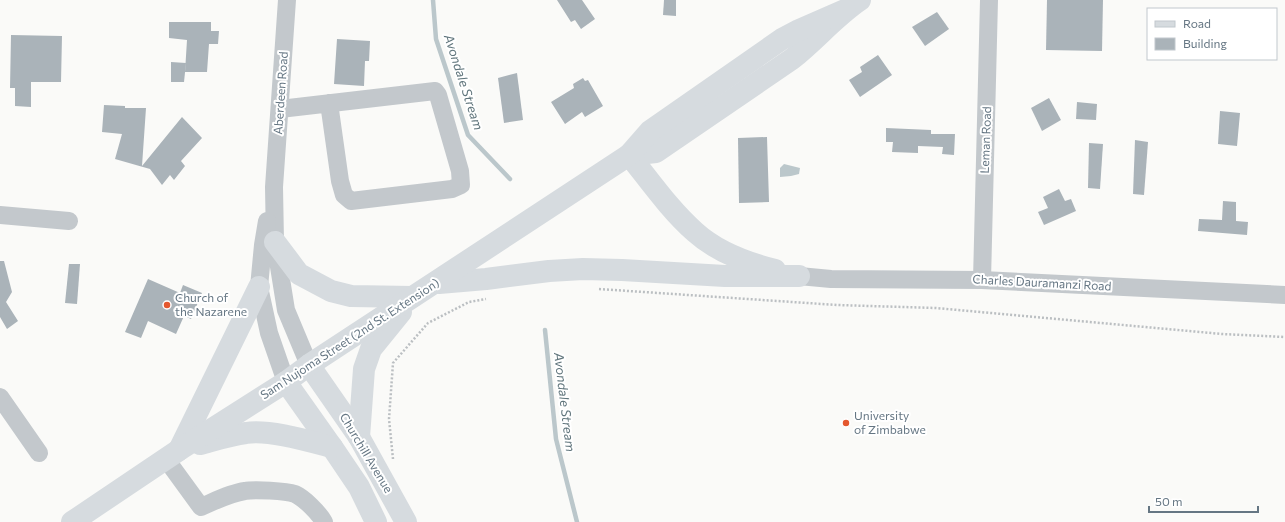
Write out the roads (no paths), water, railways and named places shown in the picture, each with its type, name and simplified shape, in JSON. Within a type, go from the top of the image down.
[{"type":"main road","name":"Sam Nujoma Street (2nd St. Extension)","points":[[72,522],[173,454],[286,382],[309,365],[629,155],[656,152],[792,59],[853,5]]},
{"type":"main road","points":[[629,155],[664,200],[696,233],[737,258],[759,266],[799,276]]},
{"type":"main road","points":[[275,242],[299,274],[331,291],[351,296],[412,297]]},
{"type":"main road","points":[[436,283],[486,279],[549,271],[583,269],[725,276],[799,276]]},
{"type":"main road","points":[[173,454],[259,287]]},
{"type":"main road","points":[[359,437],[364,369],[371,349],[412,297]]},
{"type":"main road","name":"Churchill Avenue","points":[[309,365],[359,437],[406,522]]},
{"type":"main road","name":"Churchill Avenue","points":[[286,382],[359,488],[376,522]]},
{"type":"main road","points":[[173,454],[246,432],[265,433],[289,437],[332,447]]},
{"type":"street","name":"Aberdeen Road","points":[[286,0],[274,187],[275,242],[286,310],[309,365]]},
{"type":"street","name":"Leman Road","points":[[982,280],[989,0]]},
{"type":"street","points":[[280,109],[329,103],[435,91],[438,95],[460,171],[461,185],[452,189],[351,201],[344,195],[340,181],[329,103]]},
{"type":"street","name":"Aberdeen Road","points":[[274,187],[263,245],[259,287],[269,333],[286,382]]},
{"type":"street","points":[[0,216],[69,221]]},
{"type":"street","name":"Charles Dauramanzi Road","points":[[799,276],[831,279],[982,280],[1285,294]]},
{"type":"street","points":[[0,397],[39,453]]},
{"type":"street","points":[[173,454],[200,514],[218,499],[246,491],[271,491],[294,494],[308,504],[324,522]]},
{"type":"waterway","name":"Avondale Stream","points":[[433,0],[436,39],[468,135],[510,179]]},
{"type":"waterway","name":"Avondale Stream","points":[[545,330],[556,439],[577,522]]},
{"type":"place","name":"Church of the Nazarene","points":[[167,305]]},
{"type":"place","name":"University of Zimbabwe","points":[[846,423]]}]
